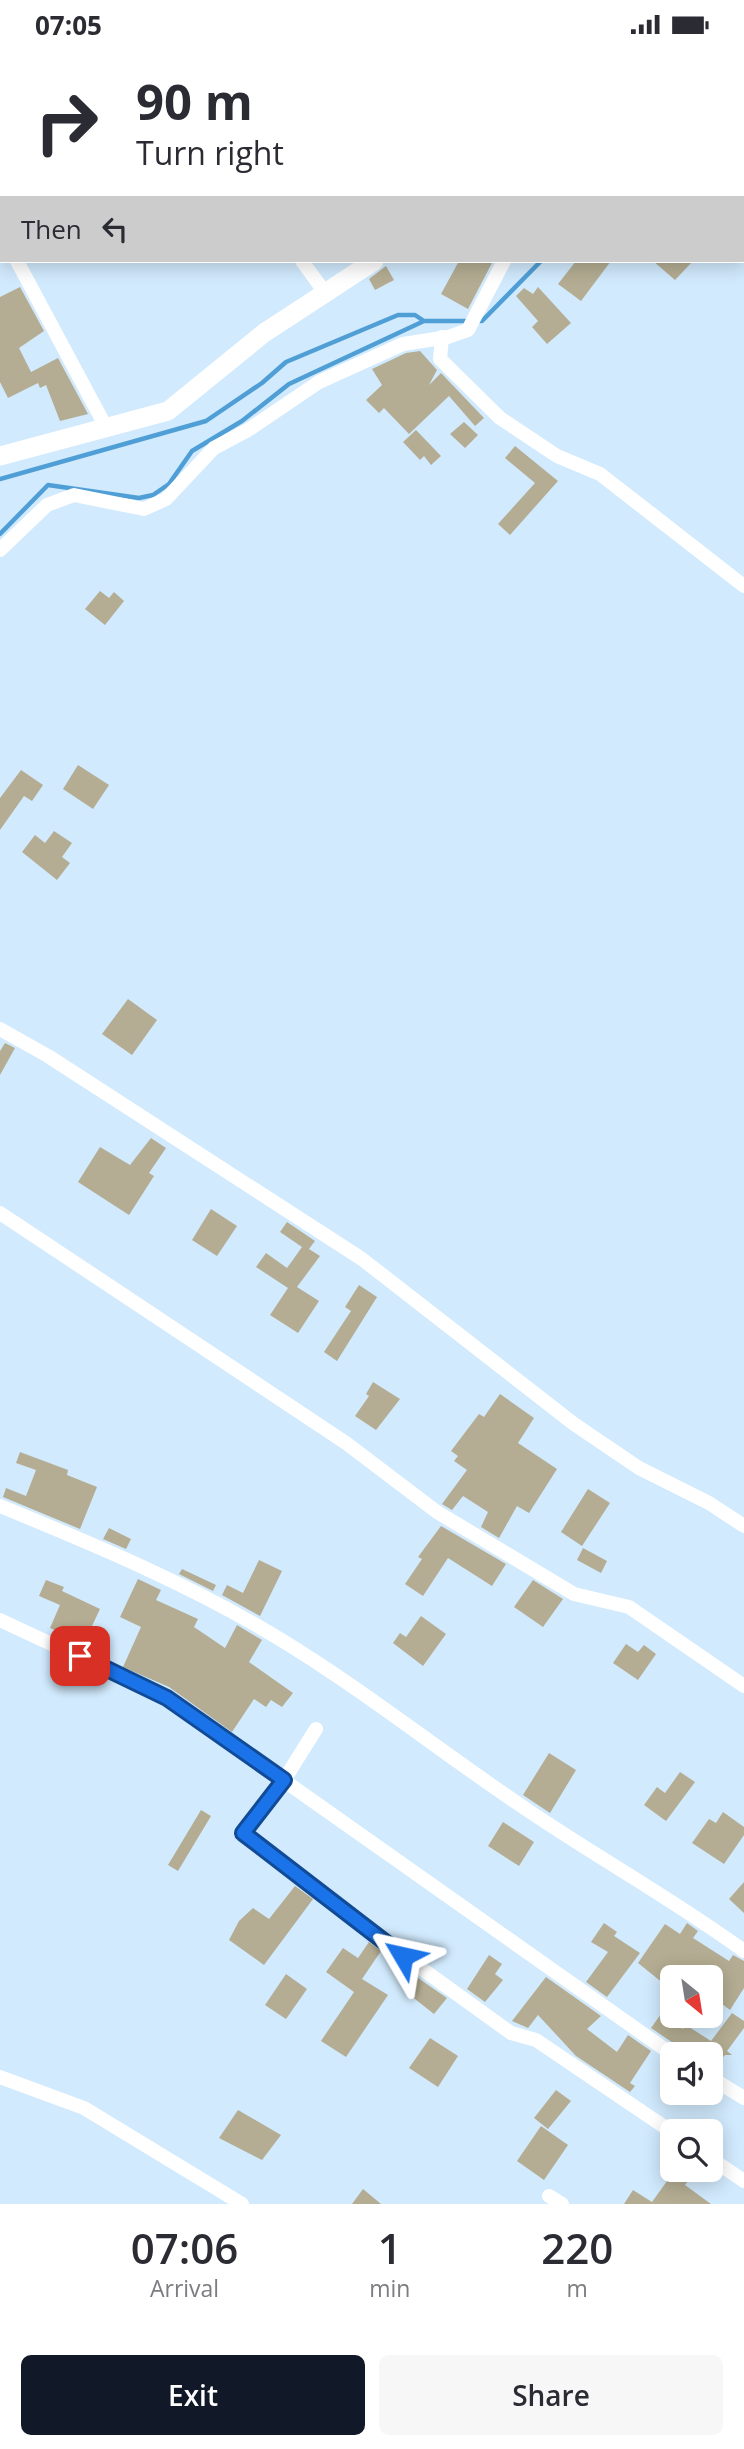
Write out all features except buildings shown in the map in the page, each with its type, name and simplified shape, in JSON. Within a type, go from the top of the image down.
[{"type":"street","points":[[18,263],[107,429]]},
{"type":"street","points":[[303,263],[326,294]]},
{"type":"street","points":[[0,456],[168,411],[264,333],[371,263]]},
{"type":"street","points":[[0,550],[47,505],[74,495],[144,509],[166,499],[214,448],[248,430],[319,382],[403,344],[468,330],[484,304],[503,263]]},
{"type":"street","points":[[442,337],[440,359],[500,418],[557,456],[600,474],[744,586]]},
{"type":"street","points":[[0,1030],[48,1056],[362,1259],[574,1424],[639,1468],[709,1503],[744,1526]]},
{"type":"street","points":[[0,1213],[346,1443],[437,1512],[574,1594],[629,1607],[744,1686]]},
{"type":"street","points":[[0,1506],[177,1585],[276,1636],[372,1698],[525,1808],[707,1924],[744,1951]]},
{"type":"street","points":[[0,1620],[167,1698],[660,2046]]},
{"type":"street","points":[[316,1729],[284,1780],[243,1833],[382,1940],[511,2033],[536,2040],[660,2124]]},
{"type":"street","points":[[0,2077],[84,2108],[242,2204]]},
{"type":"street","points":[[723,2085],[744,2098]]},
{"type":"street","points":[[723,2167],[744,2181]]},
{"type":"waterway","points":[[0,534],[48,485],[139,498],[153,495],[169,484],[192,451],[242,421],[289,384],[424,321],[482,321],[539,263]]},
{"type":"waterway","points":[[0,479],[206,421],[262,383],[286,362],[398,315],[415,315],[424,321]]},
{"type":"route","points":[[80,1656],[167,1698],[244,1755],[284,1780],[243,1833],[403,1956]]}]
